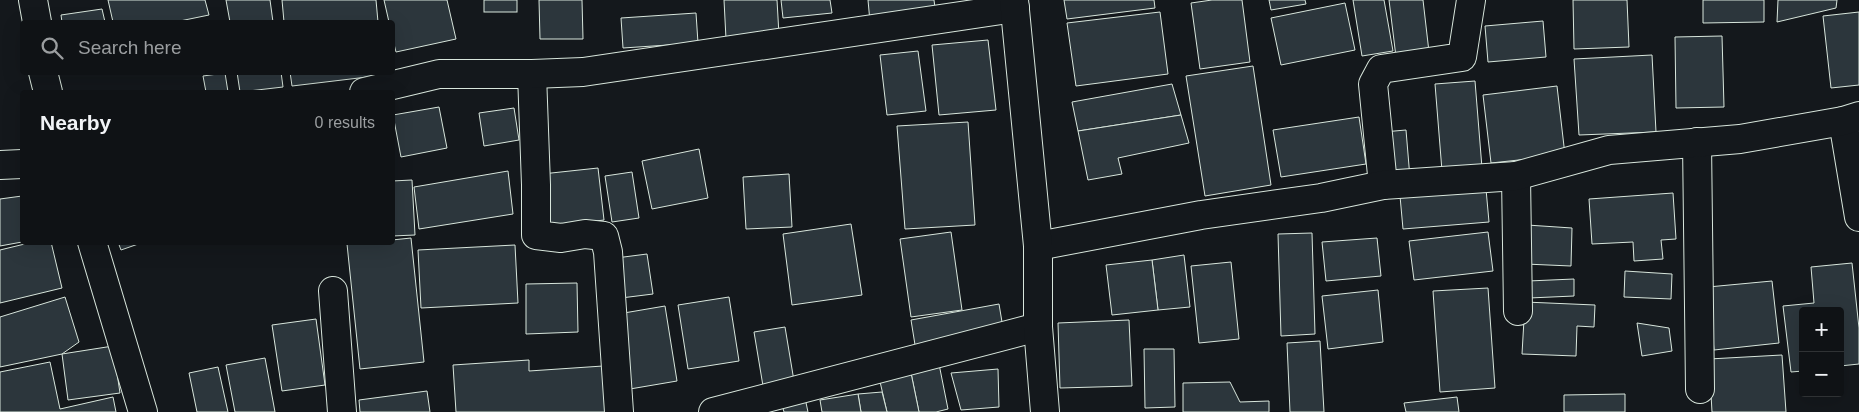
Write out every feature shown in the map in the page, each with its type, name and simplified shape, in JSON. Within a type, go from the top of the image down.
[{"type":"street","points":[[34,0],[36,20]]},
{"type":"street","points":[[1383,185],[1374,84],[1381,69],[1462,57],[1471,0]]},
{"type":"street","points":[[372,90],[440,74],[583,72],[1014,4],[1038,246],[1038,327],[1044,412]]},
{"type":"street","points":[[532,74],[536,236],[561,238],[585,234],[604,236],[608,252],[619,412]]},
{"type":"street","points":[[44,75],[48,90]]},
{"type":"street","points":[[1038,246],[1201,215],[1321,198],[1383,185],[1516,176],[1609,150],[1740,139],[1851,119],[1859,217]]},
{"type":"street","points":[[1697,142],[1700,389]]},
{"type":"street","points":[[0,165],[20,164]]},
{"type":"street","points":[[1516,176],[1518,311]]},
{"type":"street","points":[[93,245],[143,412]]},
{"type":"street","points":[[333,291],[342,412]]},
{"type":"street","points":[[714,412],[760,406],[851,377],[1038,327]]},
{"type":"building","points":[[108,0],[205,0],[209,15],[185,20],[113,20]]},
{"type":"building","points":[[226,0],[270,0],[273,20],[230,20]]},
{"type":"building","points":[[282,0],[376,0],[378,20],[284,20]]},
{"type":"building","points":[[384,0],[447,0],[456,39],[396,52],[395,20],[389,20]]},
{"type":"building","points":[[484,0],[517,0],[517,12],[484,12]]},
{"type":"building","points":[[539,0],[582,0],[583,39],[540,39]]},
{"type":"building","points":[[724,0],[777,0],[779,35],[726,39]]},
{"type":"building","points":[[781,0],[830,0],[832,13],[783,18]]},
{"type":"building","points":[[868,0],[934,0],[936,15],[870,22]]},
{"type":"building","points":[[1064,0],[1154,0],[1155,8],[1067,19]]},
{"type":"building","points":[[1212,0],[1242,0],[1250,62],[1200,69],[1191,3]]},
{"type":"building","points":[[1269,0],[1305,0],[1306,4],[1271,10]]},
{"type":"building","points":[[1353,0],[1384,0],[1393,51],[1362,56]]},
{"type":"building","points":[[1389,0],[1423,0],[1429,52],[1396,57]]},
{"type":"building","points":[[1573,0],[1627,0],[1629,47],[1574,49]]},
{"type":"building","points":[[1703,0],[1764,0],[1764,22],[1703,23]]},
{"type":"building","points":[[1778,0],[1837,0],[1836,8],[1777,22]]},
{"type":"building","points":[[1345,3],[1355,50],[1281,65],[1271,18]]},
{"type":"building","points":[[102,9],[105,20],[62,20],[61,15]]},
{"type":"building","points":[[1160,12],[1168,74],[1076,86],[1067,23]]},
{"type":"building","points":[[1859,12],[1859,85],[1831,88],[1823,16]]},
{"type":"building","points":[[696,13],[698,43],[623,48],[621,18]]},
{"type":"building","points":[[1543,21],[1546,57],[1488,62],[1485,26]]},
{"type":"building","points":[[1722,36],[1724,107],[1676,108],[1675,37]]},
{"type":"building","points":[[988,40],[996,110],[939,115],[932,45]]},
{"type":"building","points":[[918,51],[926,111],[887,115],[880,55]]},
{"type":"building","points":[[1652,55],[1656,132],[1579,135],[1574,59]]},
{"type":"building","points":[[1253,66],[1271,185],[1205,196],[1186,76]]},
{"type":"building","points":[[225,75],[228,90],[206,90],[203,76]]},
{"type":"building","points":[[237,75],[281,75],[283,87],[240,90]]},
{"type":"building","points":[[290,75],[384,75],[292,86]]},
{"type":"building","points":[[1475,81],[1482,168],[1442,171],[1435,84]]},
{"type":"building","points":[[1172,84],[1181,115],[1078,131],[1072,102]]},
{"type":"building","points":[[1557,86],[1565,155],[1491,163],[1483,95]]},
{"type":"building","points":[[439,107],[447,148],[401,157],[395,126],[395,115]]},
{"type":"building","points":[[514,108],[519,140],[484,146],[479,113]]},
{"type":"building","points":[[1181,115],[1189,143],[1118,158],[1122,174],[1088,180],[1078,131]]},
{"type":"building","points":[[1359,117],[1366,164],[1281,177],[1273,130]]},
{"type":"building","points":[[968,122],[975,225],[905,229],[897,126]]},
{"type":"building","points":[[1406,130],[1410,178],[1387,180],[1383,132]]},
{"type":"building","points":[[699,149],[708,198],[652,209],[642,161]]},
{"type":"building","points":[[598,168],[604,220],[548,227],[542,174]]},
{"type":"building","points":[[508,171],[513,214],[419,229],[414,187]]},
{"type":"building","points":[[632,172],[639,218],[612,222],[605,176]]},
{"type":"building","points":[[789,174],[792,227],[746,229],[743,177]]},
{"type":"building","points":[[412,180],[415,235],[395,236],[395,181]]},
{"type":"building","points":[[1486,189],[1489,222],[1403,229],[1400,196]]},
{"type":"building","points":[[1673,193],[1676,239],[1661,240],[1663,259],[1634,261],[1633,242],[1592,244],[1589,199]]},
{"type":"building","points":[[20,196],[20,242],[0,246],[0,199]]},
{"type":"building","points":[[851,224],[862,295],[792,305],[783,234]]},
{"type":"building","points":[[1527,225],[1572,228],[1571,266],[1525,264]]},
{"type":"building","points":[[951,232],[962,310],[911,317],[900,239]]},
{"type":"building","points":[[1488,232],[1493,271],[1414,280],[1409,241]]},
{"type":"building","points":[[1312,233],[1315,334],[1281,336],[1278,234]]},
{"type":"building","points":[[411,238],[424,362],[360,369],[347,245],[395,245],[395,240]]},
{"type":"building","points":[[1377,238],[1381,276],[1326,281],[1322,242]]},
{"type":"building","points":[[21,245],[52,245],[62,288],[0,303],[0,250]]},
{"type":"building","points":[[119,245],[135,245],[121,250]]},
{"type":"building","points":[[515,245],[518,303],[421,308],[418,250]]},
{"type":"building","points":[[647,254],[653,294],[621,298],[616,258]]},
{"type":"building","points":[[1184,255],[1190,307],[1158,310],[1152,260]]},
{"type":"building","points":[[1152,260],[1158,310],[1112,315],[1106,265]]},
{"type":"building","points":[[1231,262],[1239,339],[1199,343],[1191,266]]},
{"type":"building","points":[[1852,263],[1859,328],[1859,364],[1844,366],[1844,307],[1799,307],[1799,371],[1791,372],[1783,306],[1814,303],[1811,267]]},
{"type":"building","points":[[1625,271],[1672,274],[1671,299],[1624,297]]},
{"type":"building","points":[[1574,279],[1574,296],[1529,298],[1528,281]]},
{"type":"building","points":[[1772,281],[1779,343],[1714,350],[1708,287]]},
{"type":"building","points":[[577,283],[578,332],[526,334],[526,284]]},
{"type":"building","points":[[1488,288],[1495,388],[1440,392],[1433,291]]},
{"type":"building","points":[[1378,290],[1383,342],[1328,349],[1322,296]]},
{"type":"building","points":[[65,297],[79,342],[62,354],[0,367],[0,317]]},
{"type":"building","points":[[729,297],[739,361],[688,369],[678,305]]},
{"type":"building","points":[[1525,302],[1595,305],[1594,327],[1577,326],[1576,356],[1522,354]]},
{"type":"building","points":[[999,304],[1004,334],[916,351],[911,320]]},
{"type":"building","points":[[665,306],[677,381],[630,389],[618,314]]},
{"type":"building","points":[[316,319],[325,385],[282,391],[272,325]]},
{"type":"building","points":[[1129,320],[1132,386],[1060,388],[1058,323]]},
{"type":"building","points":[[1637,323],[1669,328],[1672,351],[1642,356]]},
{"type":"building","points":[[785,327],[795,387],[764,392],[754,332]]},
{"type":"building","points":[[1320,341],[1324,412],[1290,412],[1287,343]]},
{"type":"building","points":[[113,346],[120,393],[68,400],[62,354]]},
{"type":"building","points":[[1144,349],[1174,349],[1175,407],[1145,408]]},
{"type":"building","points":[[1782,355],[1786,412],[1712,412],[1709,359]]},
{"type":"building","points":[[265,358],[275,412],[235,412],[226,365]]},
{"type":"building","points":[[938,359],[948,409],[936,412],[919,412],[910,368]]},
{"type":"building","points":[[529,360],[529,371],[603,366],[607,412],[456,412],[453,365]]},
{"type":"building","points":[[50,362],[60,409],[113,397],[116,412],[0,412],[0,372]]},
{"type":"building","points":[[218,367],[228,412],[197,412],[189,373]]},
{"type":"building","points":[[910,368],[919,412],[887,412],[878,373]]},
{"type":"building","points":[[998,369],[999,407],[961,410],[951,373]]},
{"type":"building","points":[[1230,382],[1240,402],[1269,401],[1269,412],[1183,412],[1183,383]]},
{"type":"building","points":[[427,391],[430,412],[360,412],[359,400]]},
{"type":"building","points":[[882,392],[887,412],[861,412],[858,394]]},
{"type":"building","points":[[858,394],[861,412],[822,412],[820,400]]},
{"type":"building","points":[[1625,394],[1625,412],[1564,412],[1564,395]]},
{"type":"building","points":[[1457,397],[1459,412],[1406,412],[1404,403]]},
{"type":"building","points":[[805,398],[808,412],[784,412],[781,401]]}]
